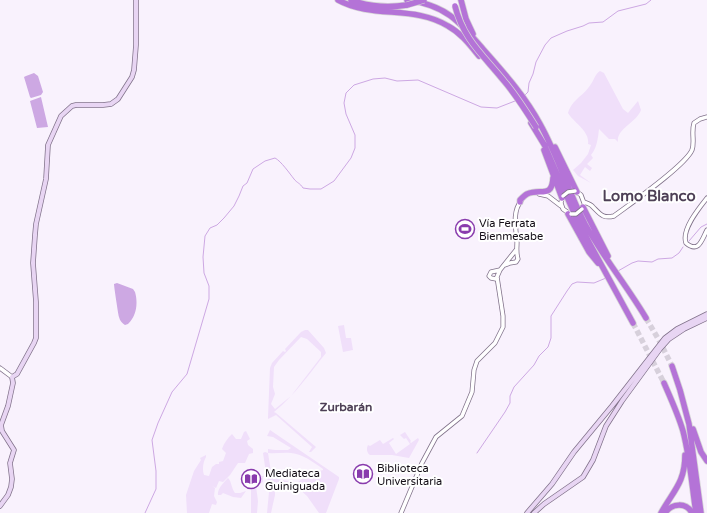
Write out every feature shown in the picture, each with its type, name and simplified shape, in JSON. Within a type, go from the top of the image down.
[{"type":"highway","points":[[338,0],[361,9],[415,14],[436,20],[448,26],[464,38],[504,84],[537,127]]},
{"type":"highway","points":[[351,0],[376,6],[396,6],[407,2],[424,0]]},
{"type":"highway","points":[[461,0],[466,20],[476,40]]},
{"type":"highway","points":[[407,2],[428,4],[440,9],[457,20],[476,40],[521,94],[547,144],[604,269],[633,322]]},
{"type":"highway","points":[[455,3],[461,26],[471,42],[505,82],[537,127],[562,198]]},
{"type":"highway","points":[[547,144],[556,148],[561,156],[576,192]]},
{"type":"highway","points":[[520,202],[526,194],[533,192],[547,192],[550,190],[553,184],[553,176]]},
{"type":"highway","points":[[583,206],[594,245]]},
{"type":"highway","points":[[569,214],[613,269],[646,318]]},
{"type":"highway","points":[[672,366],[698,447],[707,461]]},
{"type":"highway","points":[[664,382],[677,414],[687,449],[696,513]]},
{"type":"highway","points":[[687,412],[701,513]]},
{"type":"highway","points":[[661,513],[676,491],[682,478],[687,449]]},
{"type":"highway","points":[[665,513],[671,507],[682,505],[687,507],[692,513]]},
{"type":"main road","points":[[0,506],[8,494],[12,479],[10,463],[14,450],[2,431],[1,425],[8,406],[12,377],[17,374],[36,338],[36,302],[33,264],[36,224],[46,179],[48,145],[61,116],[72,106],[103,106],[111,104],[118,99],[132,77],[136,45],[136,0]]},
{"type":"main road","points":[[527,513],[552,484],[589,433],[665,338],[677,329],[707,314]]},
{"type":"main road","points":[[534,513],[583,477],[591,465],[606,426],[622,401],[660,349],[669,339],[684,329],[707,318]]},
{"type":"street","points":[[583,206],[593,207],[603,216],[614,216],[684,161],[693,149],[694,123],[707,117]]},
{"type":"street","points":[[554,200],[562,198],[568,192],[576,192],[581,195],[583,206]]},
{"type":"street","points":[[505,265],[518,261],[516,250],[515,214],[520,202],[524,198],[535,194],[543,194],[554,200],[569,214],[576,214],[583,206]]},
{"type":"street","points":[[561,206],[562,198]]},
{"type":"street","points":[[707,198],[686,230],[684,239],[688,245],[697,246],[701,243],[707,230]]},
{"type":"street","points":[[401,513],[422,463],[436,437],[462,416],[472,392],[474,370],[477,361],[495,343],[503,327],[503,316],[496,278],[500,270],[516,250]]},
{"type":"street","points":[[496,278],[491,278],[490,274],[493,271],[500,270]]},
{"type":"street","points":[[0,368],[12,377]]},
{"type":"shaded area","points":[[600,71],[604,73],[623,109],[628,113],[638,101],[641,110],[639,114],[620,133],[618,142],[615,139],[609,139],[599,129],[596,146],[591,155],[593,158],[587,164],[592,168],[590,171],[585,167],[580,175],[591,183],[578,176],[573,170],[588,154],[591,145],[588,144],[587,135],[568,113],[575,101],[585,92]]},
{"type":"shaded area","points":[[34,73],[38,76],[43,92],[41,95],[31,98],[24,77]]},
{"type":"shaded area","points":[[41,97],[48,127],[37,128],[30,101]]},
{"type":"shaded area","points":[[117,283],[133,289],[136,296],[135,313],[131,321],[125,325],[122,323],[118,315],[114,284]]},
{"type":"shaded area","points":[[344,325],[346,338],[351,338],[353,350],[343,352],[338,326]]},
{"type":"shaded area","points":[[308,330],[324,348],[326,353],[302,384],[291,396],[282,405],[274,412],[316,447],[311,452],[309,452],[312,447],[276,415],[268,419],[270,368],[272,363],[283,351],[286,351],[285,349],[301,332]],"holes":[[[301,337],[307,339],[321,352],[321,357],[291,396],[275,409],[271,404],[275,394],[273,387],[274,367]]]},
{"type":"shaded area","points":[[270,430],[339,477],[326,513],[319,513],[307,496],[297,487],[276,483],[271,513],[267,513],[269,492],[267,474],[263,477],[263,482],[258,484],[256,476],[264,476],[266,473],[263,453],[268,453],[268,449],[288,450],[291,448],[273,437],[267,436]],"holes":[[[268,453],[288,453],[300,455],[312,461],[323,470],[308,474],[297,483],[272,478]]]},
{"type":"shaded area","points":[[246,431],[250,439],[247,441],[248,445],[253,449],[253,453],[249,454],[245,463],[238,463],[223,482],[219,481],[216,488],[212,486],[215,488],[214,496],[217,502],[216,505],[212,504],[209,513],[187,513],[186,495],[194,471],[201,460],[200,458],[206,455],[203,471],[204,475],[209,476],[212,467],[223,461],[226,453],[222,449],[227,439],[232,434],[236,439],[241,439]]},
{"type":"shaded area","points":[[405,432],[411,443],[418,438],[419,440],[409,458],[392,455],[370,455],[368,453],[368,445],[370,446],[380,440],[383,444],[393,438],[394,439],[389,443],[396,454],[410,444],[406,438],[404,439],[400,435]]},
{"type":"shaded area","points":[[228,478],[235,493],[246,491],[241,498],[223,493],[218,495],[220,488]]},
{"type":"shaded area","points":[[251,485],[256,486],[258,501],[257,513],[251,513]]},
{"type":"waterway","points":[[525,95],[528,92],[529,83],[536,62],[545,45],[551,38],[589,23],[603,22],[618,11],[646,4],[651,0]]},
{"type":"waterway","points":[[145,513],[156,489],[156,471],[152,440],[172,392],[187,374],[209,299],[209,286],[204,273],[203,257],[205,236],[210,228],[217,225],[234,206],[253,169],[265,161],[275,158],[303,188],[321,189],[334,181],[351,158],[355,148],[355,135],[346,114],[344,103],[346,93],[354,85],[373,79],[385,78],[397,81],[418,80],[481,107],[497,108],[515,101]]},
{"type":"waterway","points":[[689,241],[701,227],[707,224]]},
{"type":"waterway","points":[[618,271],[638,261],[652,262],[658,259],[672,258],[679,253],[683,247]]},
{"type":"waterway","points":[[477,453],[505,412],[510,403],[510,396],[514,387],[548,347],[551,338],[551,316],[572,284],[577,282],[594,283],[606,278]]},
{"type":"tunnel","points":[[646,318],[672,366]]},
{"type":"tunnel","points":[[633,323],[664,383]]},
{"type":"place","name":"Vía Ferrata Bienmesabe","points":[[465,229]]},
{"type":"place","name":"Biblioteca Universitaria","points":[[363,474]]},
{"type":"place","name":"Mediateca Guiniguada","points":[[251,479]]},
{"type":"district","name":"Lomo Blanco","points":[[649,196]]},
{"type":"district","name":"Zurbarán","points":[[346,407]]}]
